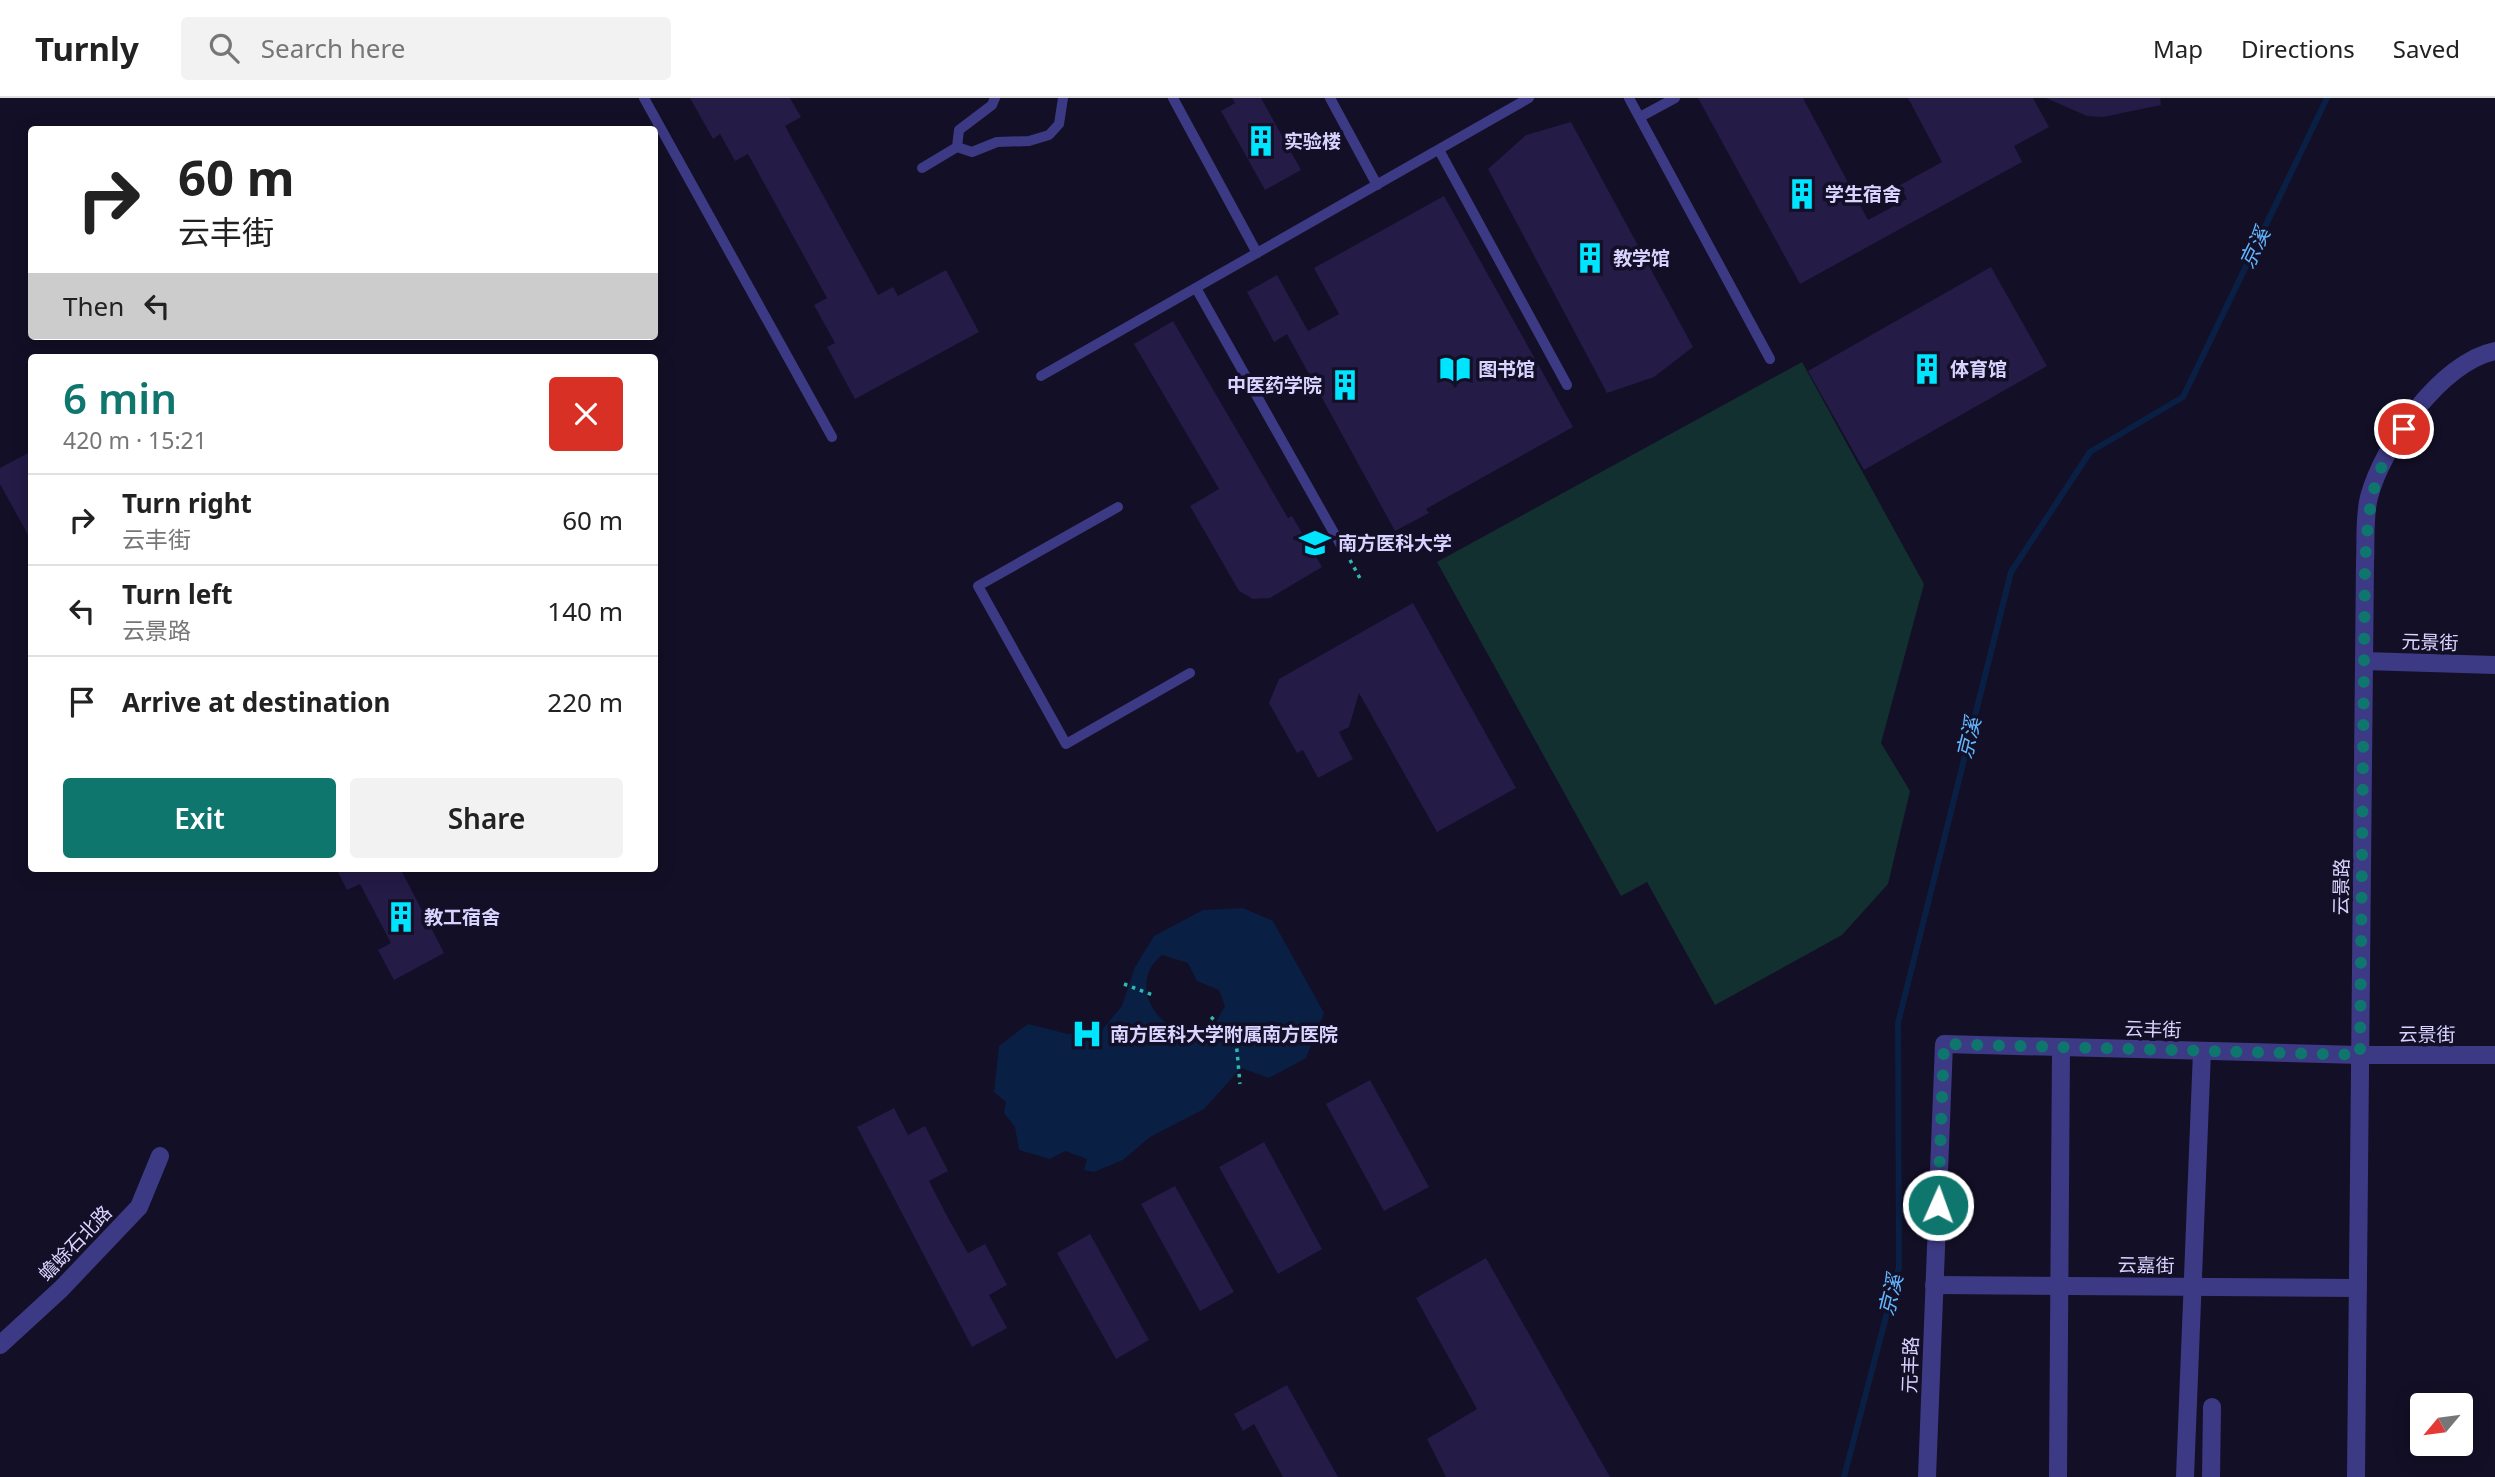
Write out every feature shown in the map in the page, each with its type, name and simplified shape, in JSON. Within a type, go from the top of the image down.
[{"type":"street","name":"云景路","points":[[2356,1477],[2364,661],[2369,498],[2388,450],[2443,381],[2476,355],[2495,351]]},
{"type":"street","name":"元景街","points":[[2364,661],[2495,665]]},
{"type":"street","name":"云丰街","points":[[1944,1044],[2360,1055]]},
{"type":"street","name":"元丰路","points":[[1927,1477],[1944,1044]]},
{"type":"street","points":[[2058,1477],[2061,1047]]},
{"type":"street","points":[[2185,1477],[2202,1051]]},
{"type":"street","name":"云景街","points":[[2360,1055],[2495,1055]]},
{"type":"street","name":"蟾蜍石北路","points":[[0,1345],[61,1289],[139,1207],[160,1156]]},
{"type":"street","name":"云嘉街","points":[[1934,1285],[2357,1288]]},
{"type":"street","points":[[2211,1407],[2211,1477]]},
{"type":"lane","points":[[644,98],[832,436]]},
{"type":"lane","points":[[957,146],[959,130],[992,106],[995,98]]},
{"type":"lane","points":[[957,146],[972,152],[997,142],[1029,141],[1049,135],[1059,124],[1063,98]]},
{"type":"lane","points":[[1173,98],[1257,253]]},
{"type":"lane","points":[[1330,98],[1377,185]]},
{"type":"lane","points":[[1041,376],[1529,98]]},
{"type":"lane","points":[[1629,98],[1770,359]]},
{"type":"lane","points":[[1640,117],[1675,98]]},
{"type":"lane","points":[[922,168],[957,146]]},
{"type":"lane","points":[[1439,150],[1567,385]]},
{"type":"lane","points":[[1196,288],[1343,549]]},
{"type":"lane","points":[[1118,507],[978,586],[1066,744],[1190,673]]},
{"type":"path","points":[[1343,549],[1362,582]]},
{"type":"path","points":[[1124,984],[1153,995]]},
{"type":"path","points":[[1211,1017],[1236,1040],[1240,1084]]},
{"type":"green space","points":[[1802,362],[1924,584],[1881,743],[1910,791],[1888,884],[1842,935],[1715,1005],[1647,882],[1621,896],[1437,562]]},
{"type":"water","points":[[1243,908],[1273,921],[1324,1013],[1306,1058],[1269,1078],[1241,1068],[1204,1109],[1150,1137],[1123,1160],[1094,1172],[1084,1170],[1087,1159],[1065,1151],[1050,1159],[1019,1150],[1015,1127],[1004,1113],[1006,1102],[994,1092],[999,1046],[1028,1024],[1068,1034],[1101,1031],[1122,1006],[1135,967],[1154,936],[1203,910]],"holes":[[[1162,955],[1188,963],[1197,981],[1219,990],[1225,1006],[1212,1029],[1184,1032],[1172,1027],[1154,1010],[1149,999],[1146,988],[1148,976]]]},
{"type":"building","points":[[690,98],[790,98],[801,117],[785,126],[878,295],[893,287],[898,296],[946,270],[979,332],[855,399],[827,347],[835,343],[814,305],[827,298],[748,154],[735,161],[720,134],[713,139]]},
{"type":"building","name":"实验楼","points":[[1232,98],[1261,98],[1301,170],[1265,190],[1221,111],[1235,103]]},
{"type":"building","name":"学生宿舍","points":[[1698,98],[1803,98],[1868,220],[1907,199],[1900,185],[1942,162],[1908,98],[2033,98],[2049,127],[2014,146],[2022,162],[1800,284]]},
{"type":"building","points":[[2046,98],[2160,98],[2161,105],[2103,117],[2087,116]]},
{"type":"building","name":"教学馆","points":[[1571,122],[1693,347],[1654,377],[1607,393],[1488,169],[1526,135]]},
{"type":"building","name":"图书馆","points":[[1444,196],[1573,427],[1426,509],[1429,513],[1395,531],[1287,334],[1274,342],[1247,292],[1277,275],[1308,331],[1339,314],[1314,268]]},
{"type":"building","name":"体育馆","points":[[1991,267],[2047,366],[1864,470],[1808,371]]},
{"type":"building","points":[[1173,321],[1288,518],[1292,516],[1322,567],[1270,598],[1253,599],[1239,591],[1190,506],[1219,489],[1134,344]]},
{"type":"building","points":[[28,453],[28,535],[0,484],[0,468]]},
{"type":"building","points":[[1413,603],[1516,788],[1437,832],[1359,693],[1349,727],[1339,732],[1353,759],[1318,778],[1303,750],[1297,753],[1269,703],[1279,679]]},
{"type":"building","name":"教工宿舍","points":[[338,872],[402,872],[444,953],[394,980],[378,950],[391,943],[360,884],[347,890]]},
{"type":"building","points":[[1370,1080],[1429,1187],[1384,1211],[1326,1104]]},
{"type":"building","points":[[894,1108],[908,1135],[925,1126],[948,1171],[929,1181],[948,1218],[968,1253],[985,1244],[1007,1285],[989,1295],[1007,1328],[972,1347],[857,1127]]},
{"type":"building","points":[[1264,1142],[1322,1249],[1278,1274],[1219,1167]]},
{"type":"building","points":[[1175,1186],[1234,1292],[1200,1311],[1141,1204]]},
{"type":"building","points":[[1090,1234],[1149,1340],[1116,1359],[1057,1253]]},
{"type":"building","points":[[1486,1258],[1610,1477],[1446,1477],[1427,1439],[1477,1409],[1416,1298]]},
{"type":"building","points":[[1287,1385],[1338,1477],[1283,1477],[1254,1424],[1243,1431],[1234,1414]]},
{"type":"waterway","name":"京溪","points":[[1844,1477],[1899,1267],[1898,1023],[2011,572],[2090,452],[2183,397],[2327,98]]},
{"type":"place","name":"实验楼","points":[[1261,141]]},
{"type":"place","name":"学生宿舍","points":[[1802,194]]},
{"type":"place","name":"教学馆","points":[[1590,258]]},
{"type":"place","name":"图书馆","points":[[1455,369]]},
{"type":"place","name":"体育馆","points":[[1927,369]]},
{"type":"place","name":"中医药学院","points":[[1345,385]]},
{"type":"place","name":"南方医科大学","points":[[1315,543]]},
{"type":"place","name":"教工宿舍","points":[[401,917]]},
{"type":"place","name":"南方医科大学附属南方医院","points":[[1087,1034]]},
{"type":"route","points":[[1938,1205],[1944,1044],[2360,1055],[2365,562],[2369,498],[2388,450],[2404,429]]}]
